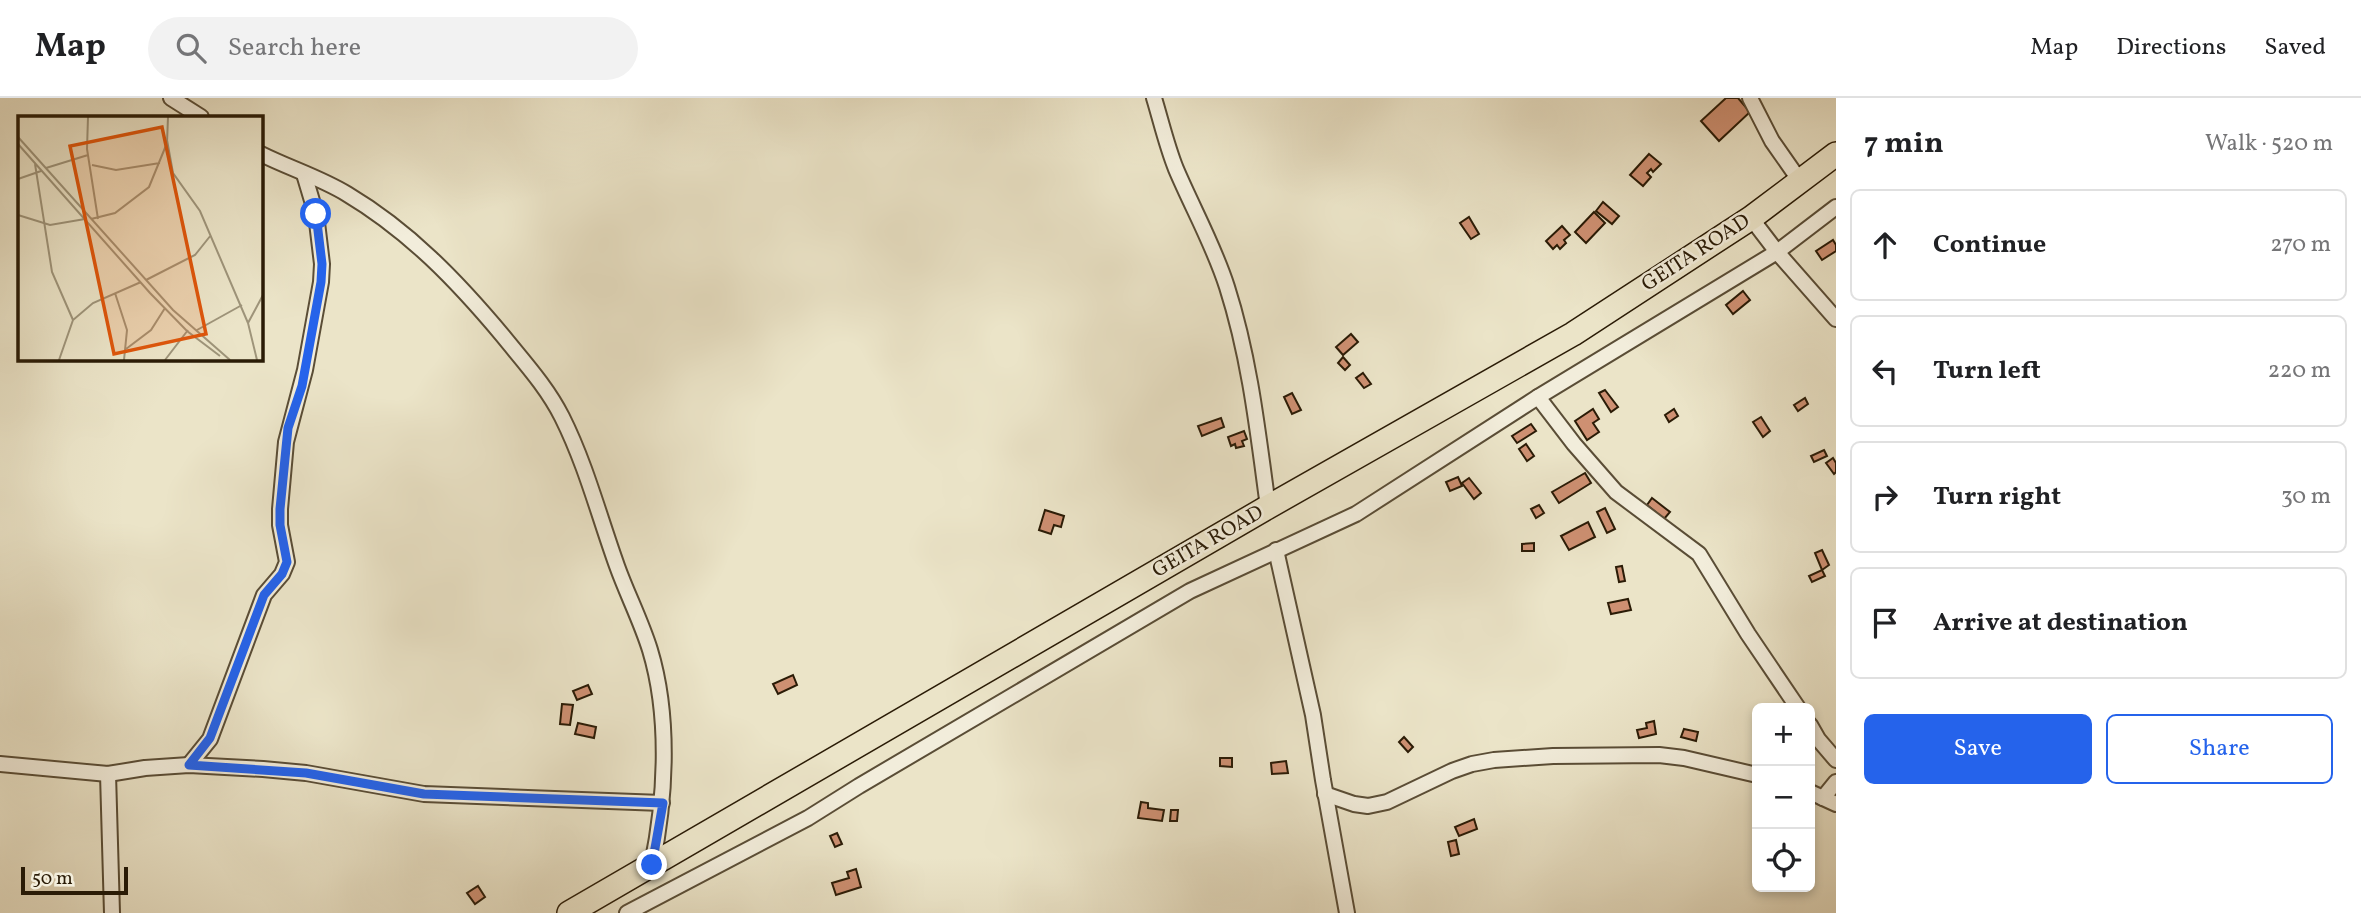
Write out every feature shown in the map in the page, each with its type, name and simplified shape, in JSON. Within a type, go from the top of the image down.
[{"type":"highway","name":"GEITA ROAD","points":[[569,913],[1268,507],[1573,334],[1751,218],[1836,154]]},
{"type":"street","points":[[171,98],[199,116]]},
{"type":"street","points":[[1154,98],[1176,168],[1210,240],[1227,285],[1240,332],[1257,418],[1268,507]]},
{"type":"street","points":[[1751,98],[1772,142],[1800,181]]},
{"type":"street","points":[[262,154],[345,193],[390,222],[454,280],[526,365],[562,416],[649,648],[658,682],[663,803],[652,865]]},
{"type":"street","points":[[189,765],[210,738],[264,595],[282,574],[287,562],[280,525],[286,442],[305,370],[322,264],[316,214],[304,174]]},
{"type":"street","points":[[635,911],[808,818],[1190,591],[1366,508],[1538,397],[1777,252],[1836,207]]},
{"type":"street","points":[[1751,218],[1836,319]]},
{"type":"street","points":[[1538,397],[1573,444],[1616,492],[1699,554],[1795,703]]},
{"type":"street","points":[[1276,550],[1313,715],[1347,913]]},
{"type":"street","points":[[1815,734],[1836,760]]},
{"type":"street","points":[[1325,794],[1368,806],[1387,802],[1472,764],[1553,756],[1659,755],[1752,774]]},
{"type":"street","points":[[0,764],[108,774],[189,765],[306,773],[424,794],[663,803]]},
{"type":"street","points":[[108,774],[112,913]]},
{"type":"street","points":[[1823,798],[1836,782]]},
{"type":"building","points":[[1726,98],[1738,98],[1750,112],[1719,141],[1701,121]]},
{"type":"building","points":[[1649,154],[1661,164],[1653,172],[1651,169],[1647,173],[1651,177],[1643,186],[1630,175]]},
{"type":"building","points":[[1603,202],[1619,216],[1612,224],[1596,211]]},
{"type":"building","points":[[1594,212],[1605,223],[1586,243],[1575,232]]},
{"type":"building","points":[[1469,217],[1479,234],[1471,239],[1460,223]]},
{"type":"building","points":[[1562,226],[1570,235],[1560,249],[1557,245],[1553,249],[1546,241]]},
{"type":"building","points":[[1833,240],[1836,251],[1822,260],[1816,251]]},
{"type":"building","points":[[1743,291],[1750,300],[1733,314],[1726,305]]},
{"type":"building","points":[[1351,334],[1358,342],[1343,355],[1336,347]]},
{"type":"building","points":[[1343,357],[1350,365],[1345,370],[1338,363]]},
{"type":"building","points":[[1363,373],[1371,384],[1364,388],[1356,378]]},
{"type":"building","points":[[1605,390],[1618,407],[1611,412],[1599,393]]},
{"type":"building","points":[[1292,393],[1301,410],[1292,414],[1284,397]]},
{"type":"building","points":[[1805,398],[1808,404],[1798,411],[1794,405]]},
{"type":"building","points":[[1593,409],[1599,419],[1593,423],[1599,432],[1587,440],[1575,421]]},
{"type":"building","points":[[1674,409],[1678,416],[1669,422],[1665,415]]},
{"type":"building","points":[[1761,417],[1770,431],[1763,437],[1753,422]]},
{"type":"building","points":[[1221,418],[1224,427],[1202,436],[1198,426]]},
{"type":"building","points":[[1531,424],[1536,431],[1517,443],[1512,436]]},
{"type":"building","points":[[1244,431],[1247,439],[1242,441],[1244,446],[1231,446],[1228,437]]},
{"type":"building","points":[[1526,444],[1534,456],[1527,461],[1519,449]]},
{"type":"building","points":[[1824,450],[1827,456],[1814,462],[1811,456]]},
{"type":"building","points":[[1833,458],[1836,463],[1834,474],[1826,463]]},
{"type":"building","points":[[1585,473],[1591,483],[1559,503],[1552,492]]},
{"type":"building","points":[[1458,477],[1462,486],[1450,491],[1446,482]]},
{"type":"building","points":[[1469,478],[1481,493],[1474,499],[1462,483]]},
{"type":"building","points":[[1652,498],[1670,512],[1664,519],[1647,505]]},
{"type":"building","points":[[1539,505],[1544,513],[1536,518],[1531,509]]},
{"type":"building","points":[[1605,508],[1615,529],[1607,533],[1597,512]]},
{"type":"building","points":[[1045,510],[1064,516],[1061,527],[1054,525],[1051,534],[1039,530]]},
{"type":"building","points":[[1588,522],[1595,537],[1569,550],[1561,536]]},
{"type":"building","points":[[1534,543],[1534,551],[1522,551],[1522,544]]},
{"type":"building","points":[[1822,550],[1829,565],[1822,570],[1815,553]]},
{"type":"building","points":[[1622,566],[1625,581],[1619,582],[1616,567]]},
{"type":"building","points":[[1822,570],[1825,576],[1812,582],[1809,576]]},
{"type":"building","points":[[1628,599],[1631,610],[1611,614],[1608,603]]},
{"type":"building","points":[[793,675],[797,685],[778,694],[773,684]]},
{"type":"building","points":[[588,685],[592,694],[577,700],[573,691]]},
{"type":"building","points":[[562,704],[573,705],[570,725],[560,724]]},
{"type":"building","points":[[1654,721],[1656,734],[1639,738],[1637,730],[1647,728],[1646,723]]},
{"type":"building","points":[[578,723],[596,727],[594,738],[575,734]]},
{"type":"building","points":[[1684,729],[1698,732],[1696,741],[1681,737]]},
{"type":"building","points":[[1404,737],[1413,747],[1408,752],[1399,742]]},
{"type":"building","points":[[1220,758],[1232,758],[1232,767],[1220,766]]},
{"type":"building","points":[[1286,761],[1288,773],[1272,774],[1271,763]]},
{"type":"building","points":[[1141,802],[1148,803],[1148,808],[1164,810],[1162,821],[1138,818]]},
{"type":"building","points":[[1171,810],[1178,810],[1177,821],[1170,821]]},
{"type":"building","points":[[1474,819],[1477,829],[1459,836],[1455,827]]},
{"type":"building","points":[[837,833],[842,844],[835,847],[830,836]]},
{"type":"building","points":[[1456,840],[1459,854],[1451,856],[1448,842]]},
{"type":"building","points":[[856,869],[861,887],[836,895],[832,883],[849,878],[847,872]]},
{"type":"building","points":[[478,886],[485,897],[475,904],[467,893]]},
{"type":"route","points":[[316,214],[322,264],[321,282],[302,386],[288,428],[280,509],[287,562],[282,574],[264,595],[229,694],[210,738],[189,765],[306,773],[424,794],[663,803],[652,865]]}]
